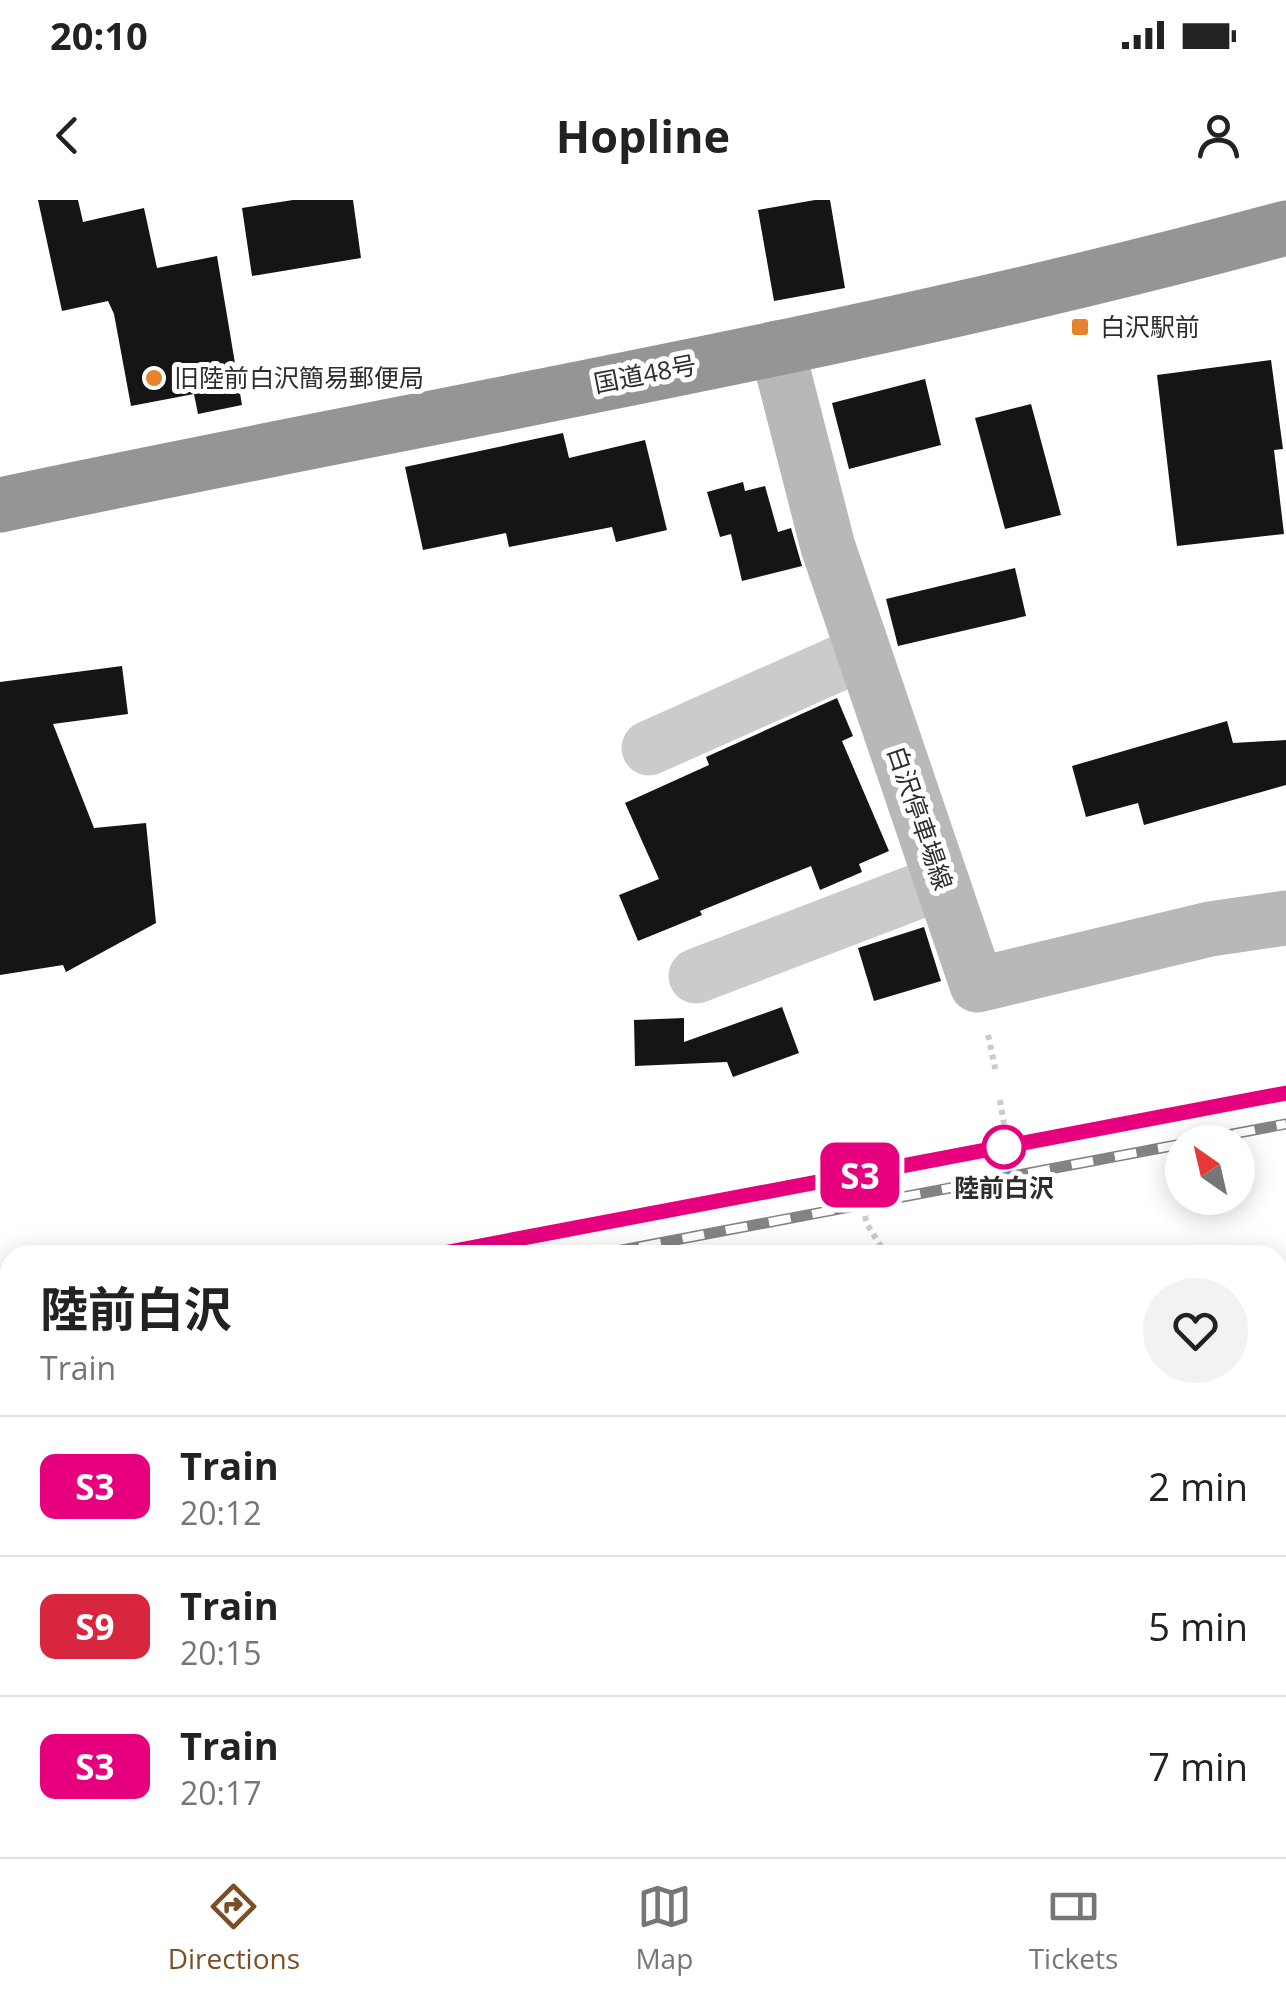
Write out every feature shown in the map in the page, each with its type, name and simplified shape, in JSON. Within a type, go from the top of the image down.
[{"type":"highway","name":"国道48号","points":[[0,504],[777,348],[1101,278],[1286,228]]},
{"type":"main road","name":"白沢停車場線","points":[[777,348],[828,547],[977,985],[1210,929],[1286,918]]},
{"type":"street","points":[[649,748],[862,654]]},
{"type":"street","points":[[696,976],[942,882]]},
{"type":"path","points":[[1000,1100],[1004,1124]]},
{"type":"path","points":[[850,1158],[867,1224],[880,1245]]},
{"type":"building","points":[[38,200],[78,200],[83,222],[144,208],[157,268],[217,256],[242,405],[198,414],[194,394],[131,406],[114,314],[108,301],[62,311]]},
{"type":"building","points":[[293,200],[353,200],[361,258],[252,276],[242,208]]},
{"type":"building","points":[[830,200],[845,288],[774,301],[758,210]]},
{"type":"building","points":[[1271,360],[1283,449],[1274,450],[1284,534],[1177,546],[1157,375]]},
{"type":"building","points":[[925,379],[941,445],[849,469],[832,403]]},
{"type":"building","points":[[1031,404],[1061,515],[1005,529],[975,418]]},
{"type":"building","points":[[563,433],[569,458],[645,440],[667,530],[616,542],[612,527],[509,547],[506,533],[423,550],[405,467]]},
{"type":"building","points":[[743,482],[745,491],[765,486],[778,532],[791,528],[802,566],[742,581],[731,534],[720,537],[707,492]]},
{"type":"building","points":[[1015,568],[1026,616],[898,646],[886,599]]},
{"type":"building","points":[[122,666],[128,714],[53,724],[94,828],[146,823],[156,923],[66,972],[63,965],[0,975],[0,682]]},
{"type":"building","points":[[837,698],[853,736],[842,741],[889,851],[859,864],[862,872],[820,890],[811,866],[638,941],[619,895],[659,879],[625,803],[709,765],[706,757]]},
{"type":"building","points":[[1227,721],[1233,743],[1286,740],[1286,785],[1144,825],[1138,803],[1086,817],[1072,766]]},
{"type":"building","points":[[924,927],[941,981],[874,1001],[858,948]]},
{"type":"building","points":[[782,1007],[799,1053],[733,1077],[727,1062],[635,1066],[634,1020],[684,1018],[684,1042]]},
{"type":"railway","points":[[486,1245],[1286,1093]]},
{"type":"railway","points":[[1255,1130],[1286,1124]]},
{"type":"railway","points":[[649,1245],[1165,1147]]},
{"type":"train","name":"S3","points":[[486,1245],[1286,1093]]},
{"type":"place","name":"白沢駅前","points":[[1080,327]]},
{"type":"place","name":"旧陸前白沢簡易郵便局","points":[[154,378]]},
{"type":"place","name":"陸前白沢","points":[[1004,1147]]}]
